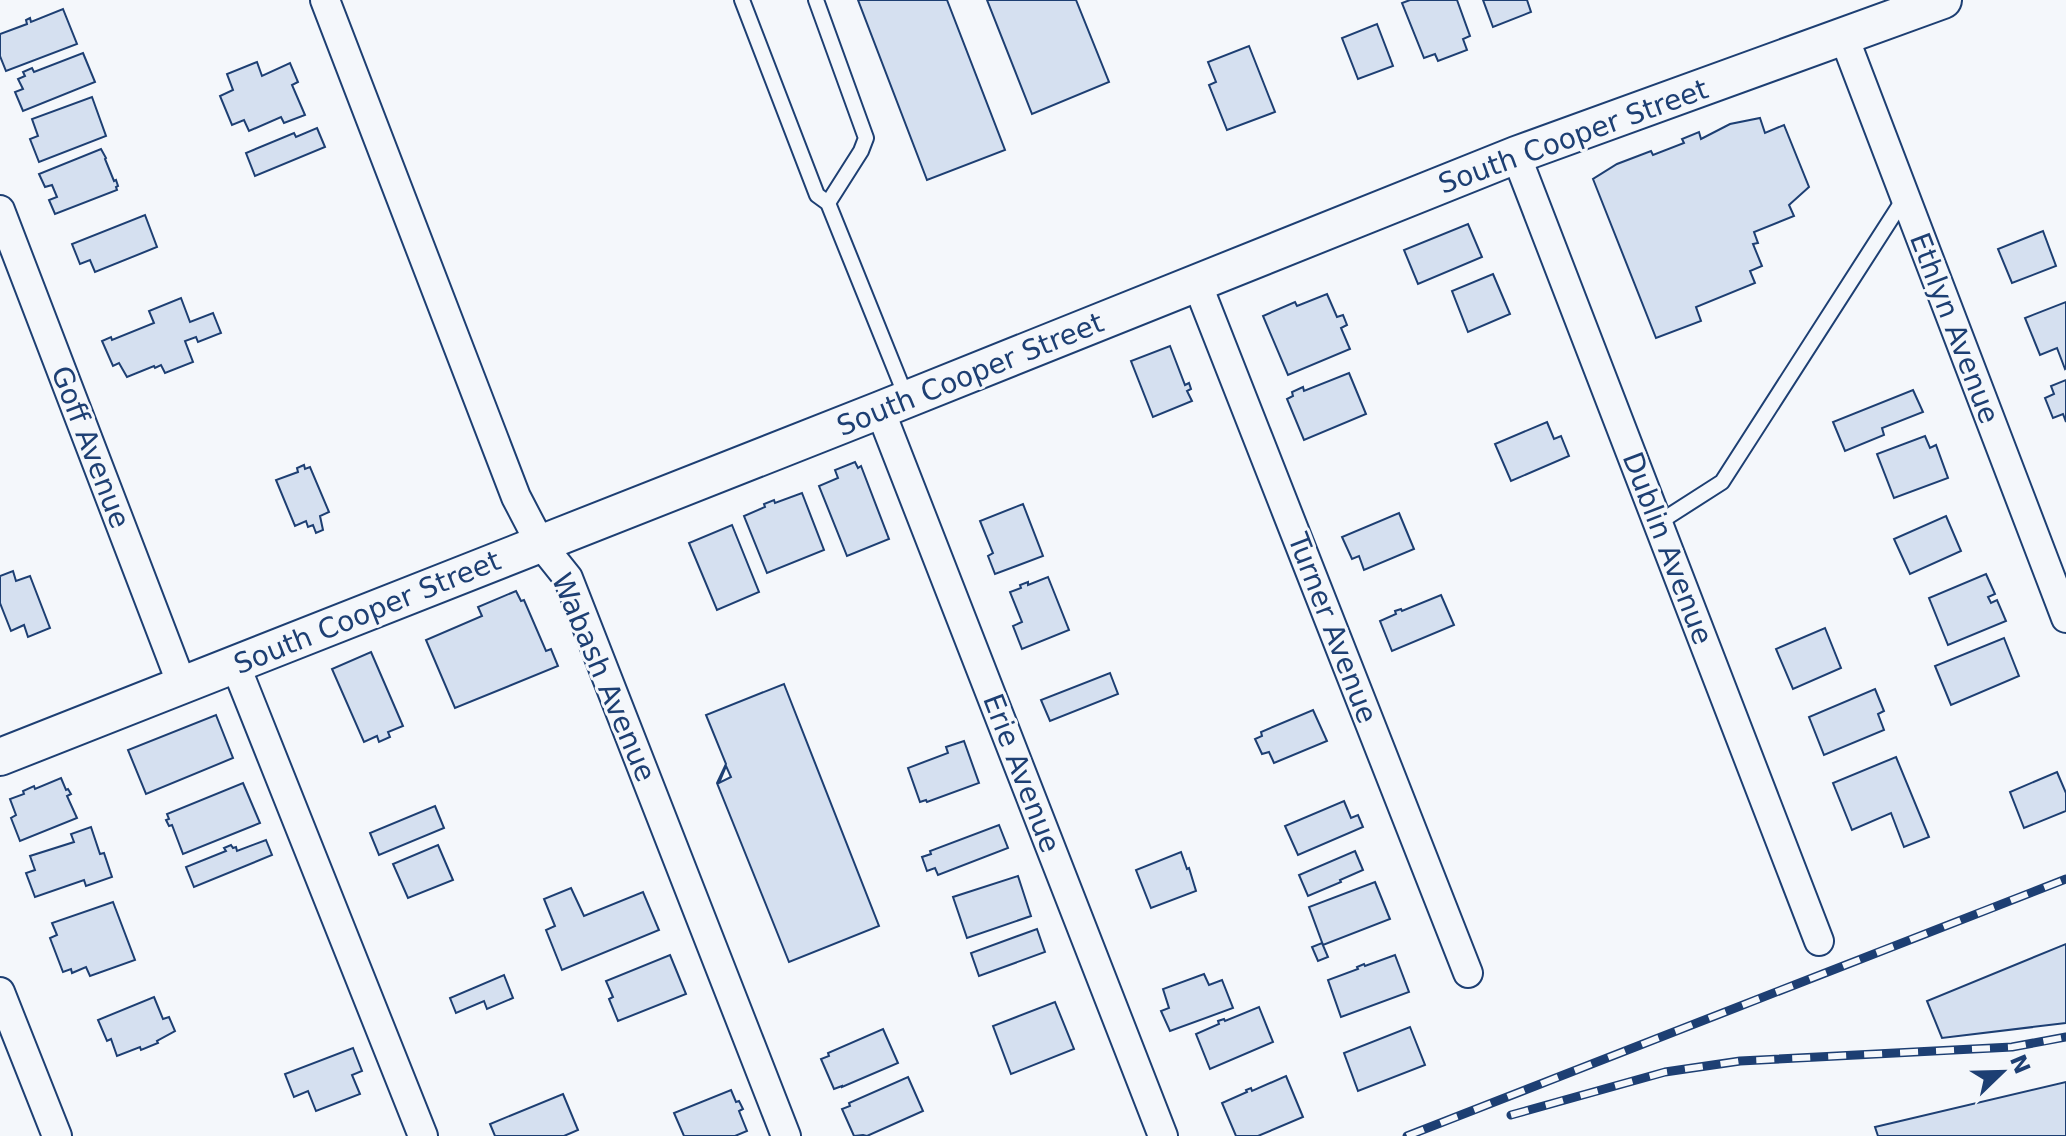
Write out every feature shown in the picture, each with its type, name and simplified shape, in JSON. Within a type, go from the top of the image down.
[{"type":"street","name":"Wabash Avenue","points":[[325,0],[516,497],[540,543],[568,578],[786,1136]]},
{"type":"street","name":"South Cooper Street","points":[[0,757],[894,405],[1516,155],[1943,0]]},
{"type":"street","name":"Ethlyn Avenue","points":[[1844,37],[2066,618]]},
{"type":"street","name":"Dublin Avenue","points":[[1516,155],[1819,941]]},
{"type":"street","name":"Goff Avenue","points":[[0,210],[182,685]]},
{"type":"street","name":"Turner Avenue","points":[[1197,283],[1468,973]]},
{"type":"street","name":"Erie Avenue","points":[[894,405],[1163,1136]]},
{"type":"street","points":[[235,664],[423,1136]]},
{"type":"street","points":[[0,992],[57,1136]]},
{"type":"lane","points":[[742,0],[817,195],[828,203],[894,405]]},
{"type":"lane","points":[[816,0],[866,138],[828,203]]},
{"type":"lane","points":[[1658,523],[1722,482],[1905,197]]},
{"type":"building","points":[[858,0],[947,0],[1005,150],[927,180]]},
{"type":"building","points":[[987,0],[1076,0],[1109,82],[1032,114]]},
{"type":"building","points":[[1410,0],[1457,0],[1470,36],[1463,39],[1467,50],[1438,61],[1435,54],[1424,58],[1402,3]]},
{"type":"building","points":[[1483,0],[1527,0],[1531,12],[1493,27]]},
{"type":"building","points":[[63,9],[77,44],[6,71],[0,56],[0,34],[27,24],[26,20],[30,18],[31,22]]},
{"type":"building","points":[[1377,24],[1393,66],[1358,79],[1342,38]]},
{"type":"building","points":[[1249,46],[1275,112],[1227,130],[1209,85],[1216,82],[1208,62]]},
{"type":"building","points":[[83,53],[95,82],[23,111],[15,92],[23,89],[18,79],[25,76],[23,72],[32,68],[34,72]]},
{"type":"building","points":[[257,62],[262,76],[290,63],[298,82],[292,85],[305,115],[284,123],[281,117],[249,131],[244,120],[232,125],[220,96],[233,90],[227,74]]},
{"type":"building","points":[[92,97],[106,136],[39,162],[30,139],[38,136],[32,119]]},
{"type":"building","points":[[1760,118],[1765,133],[1784,125],[1809,187],[1789,205],[1794,216],[1754,232],[1758,243],[1753,244],[1762,266],[1750,271],[1755,283],[1696,307],[1701,321],[1656,338],[1593,179],[1617,164],[1684,143],[1682,139],[1699,132],[1701,139],[1730,124]]},
{"type":"building","points":[[317,128],[325,147],[255,176],[246,153],[294,133],[296,137]]},
{"type":"building","points":[[101,149],[116,180],[117,190],[55,214],[49,200],[57,197],[52,185],[45,187],[39,174]]},
{"type":"building","points":[[145,215],[157,247],[95,272],[90,260],[80,264],[72,244]]},
{"type":"building","points":[[1468,224],[1482,257],[1418,284],[1404,250]]},
{"type":"building","points":[[2043,231],[2056,266],[2012,283],[1998,249]]},
{"type":"building","points":[[1493,274],[1510,314],[1468,332],[1452,291]]},
{"type":"building","points":[[1327,294],[1337,317],[1343,315],[1347,325],[1341,328],[1350,349],[1288,375],[1263,316],[1295,302],[1297,306]]},
{"type":"building","points":[[181,298],[190,322],[213,313],[221,333],[198,342],[196,337],[185,341],[193,362],[165,373],[161,365],[154,366],[127,377],[119,363],[113,366],[102,341],[154,323],[149,311]]},
{"type":"building","points":[[2066,302],[2065,369],[2057,348],[2040,355],[2025,318]]},
{"type":"building","points":[[1170,346],[1185,385],[1189,383],[1191,389],[1187,391],[1192,401],[1153,417],[1131,361]]},
{"type":"building","points":[[1349,373],[1366,414],[1304,440],[1287,399],[1293,396],[1292,392],[1303,387],[1304,391]]},
{"type":"building","points":[[2066,380],[2066,422],[2063,414],[2053,418],[2045,398],[2054,394],[2051,386]]},
{"type":"building","points":[[1913,390],[1923,412],[1882,428],[1884,435],[1845,451],[1833,422]]},
{"type":"building","points":[[1547,422],[1554,439],[1561,436],[1569,456],[1511,481],[1495,444]]},
{"type":"building","points":[[1925,436],[1930,448],[1936,445],[1948,478],[1894,498],[1877,454]]},
{"type":"building","points":[[855,462],[858,468],[861,466],[889,539],[847,556],[819,486],[838,478],[835,470]]},
{"type":"building","points":[[304,465],[305,469],[310,467],[329,512],[320,516],[323,530],[316,533],[313,525],[308,527],[306,521],[295,526],[276,480],[298,472],[297,468]]},
{"type":"building","points":[[802,493],[824,550],[767,573],[744,516],[774,500],[775,503]]},
{"type":"building","points":[[1023,504],[1043,556],[995,574],[988,556],[993,553],[980,521]]},
{"type":"building","points":[[1399,513],[1414,549],[1364,570],[1359,556],[1352,559],[1342,537]]},
{"type":"building","points":[[1946,516],[1961,551],[1910,574],[1894,539]]},
{"type":"building","points":[[732,525],[759,592],[717,610],[689,543]]},
{"type":"building","points":[[13,571],[16,581],[30,576],[50,628],[28,637],[24,625],[11,631],[0,603],[0,576]]},
{"type":"building","points":[[1986,574],[1995,594],[1988,597],[1991,603],[1997,600],[2006,621],[1948,645],[1929,598]]},
{"type":"building","points":[[1048,577],[1069,630],[1022,649],[1013,626],[1022,622],[1010,592],[1021,588],[1020,585]]},
{"type":"building","points":[[516,591],[521,601],[524,600],[546,651],[551,649],[558,666],[455,708],[426,640],[482,616],[478,607]]},
{"type":"building","points":[[1441,595],[1454,625],[1392,651],[1380,621],[1396,614],[1395,611]]},
{"type":"building","points":[[1825,628],[1841,668],[1793,689],[1776,649]]},
{"type":"building","points":[[2004,638],[2019,676],[1951,705],[1935,666]]},
{"type":"building","points":[[371,652],[403,726],[388,732],[390,737],[379,742],[377,736],[364,742],[332,669]]},
{"type":"building","points":[[1110,673],[1118,694],[1050,721],[1041,700]]},
{"type":"building","points":[[784,684],[879,926],[789,962],[717,783],[726,764],[706,715]],"holes":[[[726,766],[731,777],[719,783]]]},
{"type":"building","points":[[1875,689],[1884,711],[1878,714],[1884,730],[1824,755],[1809,717]]},
{"type":"building","points":[[1313,710],[1327,741],[1274,763],[1269,752],[1262,754],[1255,739],[1262,736],[1261,732]]},
{"type":"building","points":[[216,715],[233,758],[146,794],[128,750]]},
{"type":"building","points":[[964,741],[979,783],[920,802],[908,768],[948,753],[946,747]]},
{"type":"building","points":[[1896,757],[1929,837],[1904,847],[1891,813],[1852,830],[1833,783]]},
{"type":"building","points":[[2057,772],[2066,793],[2066,811],[2024,828],[2010,792]]},
{"type":"building","points":[[61,778],[71,794],[67,796],[77,818],[20,841],[11,818],[16,815],[10,799],[34,786],[35,789]]},
{"type":"building","points":[[243,783],[260,823],[183,854],[172,825],[169,826],[166,820],[169,819],[167,814]]},
{"type":"building","points":[[1344,801],[1351,818],[1358,815],[1363,827],[1298,855],[1285,826]]},
{"type":"building","points":[[435,806],[444,828],[379,855],[370,833]]},
{"type":"building","points":[[999,825],[1008,848],[938,875],[935,868],[927,871],[922,857],[931,854],[930,851]]},
{"type":"building","points":[[91,827],[112,877],[86,886],[84,880],[35,897],[26,873],[35,870],[30,856],[74,842],[71,834]]},
{"type":"building","points":[[266,840],[272,855],[194,887],[186,867],[226,851],[224,848],[231,845],[237,851]]},
{"type":"building","points":[[438,845],[453,880],[408,898],[393,864]]},
{"type":"building","points":[[1355,851],[1363,870],[1308,896],[1299,875]]},
{"type":"building","points":[[1181,852],[1196,891],[1151,908],[1136,870]]},
{"type":"building","points":[[1018,876],[1031,916],[967,938],[953,897]]},
{"type":"building","points":[[1375,882],[1390,919],[1323,945],[1309,907]]},
{"type":"building","points":[[571,888],[584,916],[643,892],[659,930],[562,970],[546,930],[555,926],[544,899]]},
{"type":"building","points":[[113,902],[135,960],[90,976],[86,967],[72,973],[71,969],[63,972],[50,938],[57,935],[52,923]]},
{"type":"building","points":[[1037,929],[1045,952],[979,976],[971,953]]},
{"type":"building","points":[[1322,943],[1328,957],[1318,961],[1312,947]]},
{"type":"building","points":[[2066,944],[2066,1023],[1942,1038],[1927,1001]]},
{"type":"building","points":[[670,955],[686,994],[618,1021],[606,981]]},
{"type":"building","points":[[1395,955],[1409,992],[1341,1017],[1328,980],[1364,964]]},
{"type":"building","points":[[1204,974],[1209,985],[1222,980],[1233,1008],[1170,1031],[1161,1011],[1169,1008],[1163,989]]},
{"type":"building","points":[[504,975],[513,998],[487,1009],[484,1001],[456,1013],[450,998]]},
{"type":"building","points":[[154,997],[163,1019],[169,1017],[175,1031],[158,1043],[117,1056],[111,1039],[107,1041],[98,1020]]},
{"type":"building","points":[[1055,1002],[1074,1049],[1011,1074],[993,1026]]},
{"type":"building","points":[[1259,1007],[1273,1042],[1210,1069],[1196,1034],[1219,1024],[1218,1021]]},
{"type":"building","points":[[1410,1027],[1425,1065],[1358,1091],[1344,1053]]},
{"type":"building","points":[[883,1029],[898,1063],[834,1089],[821,1059]]},
{"type":"building","points":[[353,1048],[362,1071],[352,1075],[360,1094],[316,1111],[308,1091],[294,1097],[285,1074]]},
{"type":"building","points":[[1286,1076],[1303,1117],[1258,1136],[1236,1136],[1222,1103],[1246,1090],[1251,1088],[1252,1091]]},
{"type":"building","points":[[908,1077],[923,1111],[867,1136],[854,1136],[842,1109]]},
{"type":"building","points":[[2066,1082],[2066,1136],[1878,1136],[1875,1127]]},
{"type":"building","points":[[731,1090],[743,1109],[739,1111],[747,1131],[735,1136],[684,1136],[674,1113]]},
{"type":"building","points":[[563,1094],[578,1130],[564,1136],[495,1136],[490,1124]]},
{"type":"railway","points":[[1407,1136],[2066,879]]},
{"type":"railway","points":[[1511,1115],[1665,1072],[1740,1061],[2012,1047],[2066,1037]]}]
